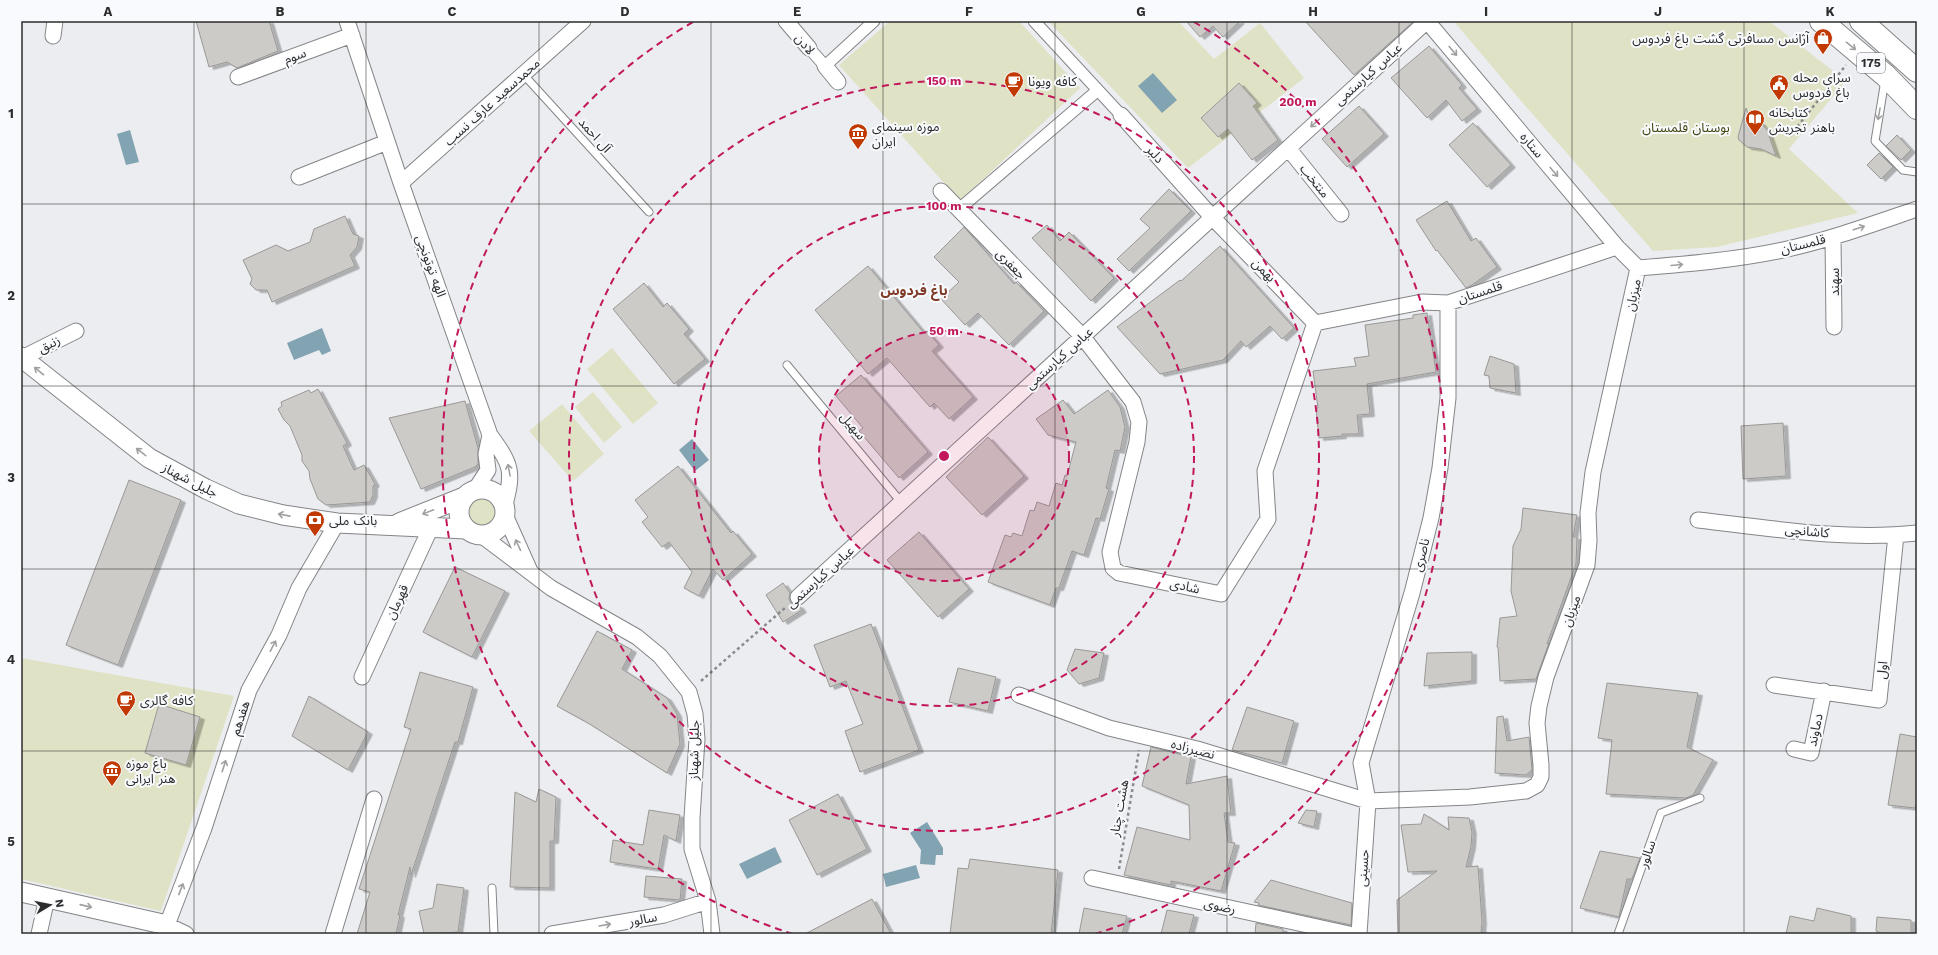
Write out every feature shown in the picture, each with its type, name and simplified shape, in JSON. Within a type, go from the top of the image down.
[{"type":"main road","name":"175","points":[[1821,21],[1886,76],[1917,108]]},
{"type":"main road","name":"175","points":[[1861,21],[1917,71]]},
{"type":"street","points":[[52,36],[55,21]]},
{"type":"street","name":"محمدسعید عارف نسب","points":[[401,183],[583,21]]},
{"type":"street","name":"لادن","points":[[786,21],[825,66]]},
{"type":"street","points":[[838,82],[825,66],[874,21]]},
{"type":"street","name":"دلبر","points":[[1034,21],[1212,217]]},
{"type":"street","name":"عباس کیارستمی","points":[[798,597],[1427,21]]},
{"type":"street","name":"ستاره","points":[[1427,21],[1617,246],[1638,268]]},
{"type":"street","name":"سوم","points":[[238,77],[349,28]]},
{"type":"street","name":"الهه توتونچی","points":[[349,28],[401,183],[490,435],[502,452],[510,468],[511,484],[504,512]]},
{"type":"street","points":[[958,210],[1098,90]]},
{"type":"street","points":[[299,177],[387,142]]},
{"type":"street","name":"منتخب","points":[[1288,148],[1341,214]]},
{"type":"street","name":"جعفری","points":[[940,191],[1082,336]]},
{"type":"street","name":"قلمستان","points":[[1638,268],[1701,263],[1784,250],[1833,237],[1917,209]]},
{"type":"street","name":"بهمن","points":[[1212,217],[1315,323]]},
{"type":"street","name":"سهند","points":[[1833,237],[1834,327]]},
{"type":"street","name":"قلمستان","points":[[1315,323],[1422,302],[1448,303],[1617,246]]},
{"type":"street","name":"میزبان","points":[[1368,801],[1470,797],[1526,791],[1539,781],[1541,765],[1537,723],[1539,706],[1546,677],[1587,565],[1589,542],[1588,513],[1593,472],[1638,268]]},
{"type":"street","name":"ناصری","points":[[1368,801],[1361,763],[1412,592],[1431,518],[1440,468],[1448,398],[1448,303]]},
{"type":"street","name":"شادی","points":[[1082,336],[1133,402],[1139,422],[1137,442],[1110,552],[1113,568],[1119,573],[1221,594],[1268,519],[1265,471],[1315,323]]},
{"type":"street","name":"زنبق","points":[[21,358],[76,331]]},
{"type":"street","name":"جلیل شهناز","points":[[21,358],[149,458],[199,485],[239,504],[283,515],[337,523],[474,532],[550,588],[637,637],[660,656],[688,692],[695,714],[697,740],[692,818],[692,849],[708,901],[712,934]]},
{"type":"street","points":[[470,494],[490,491],[502,500],[504,512],[499,527],[494,532],[474,532],[462,523],[459,510],[470,494],[488,470],[486,454],[490,435]]},
{"type":"street","name":"جلیل شهناز","points":[[392,526],[470,494]]},
{"type":"street","name":"جلیل شهناز","points":[[504,512],[532,574]]},
{"type":"street","name":"کاشانچی","points":[[1698,520],[1818,533],[1896,536],[1917,533]]},
{"type":"street","name":"هفدهم","points":[[169,930],[249,690],[279,636],[298,588],[337,523]]},
{"type":"street","name":"قهرمان","points":[[362,677],[431,528]]},
{"type":"street","name":"اول","points":[[1774,685],[1879,700],[1896,536]]},
{"type":"street","name":"دماوند","points":[[1794,749],[1811,753],[1824,691]]},
{"type":"street","name":"نصیرزاده","points":[[1019,695],[1109,728],[1197,749],[1368,801]]},
{"type":"street","points":[[333,934],[374,799]]},
{"type":"street","name":"حسینی","points":[[1359,934],[1368,801]]},
{"type":"street","name":"رضوى","points":[[1092,878],[1349,934]]},
{"type":"street","points":[[21,892],[186,934]]},
{"type":"street","points":[[39,934],[47,898]]},
{"type":"street","name":"سالور","points":[[552,934],[664,915],[708,901]]},
{"type":"lane","name":"آل احمد","points":[[523,74],[649,212]]},
{"type":"lane","points":[[1886,76],[1875,141],[1903,170],[1917,172]]},
{"type":"lane","name":"سهیل","points":[[786,365],[901,502]]},
{"type":"lane","name":"سالور","points":[[1618,934],[1661,812],[1700,798]]},
{"type":"lane","points":[[492,888],[494,934]]},
{"type":"path","points":[[1790,136],[1857,51]]},
{"type":"path","name":"عباس کیارستمی","points":[[688,692],[798,597]]},
{"type":"path","name":"هشت چنار","points":[[1116,884],[1141,736]]},
{"type":"green space","points":[[890,21],[1019,21],[1080,88],[960,201],[839,65]]},
{"type":"green space","points":[[1048,21],[1178,21],[1214,59],[1260,23],[1304,78],[1188,168]]},
{"type":"green space","name":"بوستان قلمستان","points":[[1459,21],[1769,21],[1846,81],[1789,149],[1858,213],[1717,247],[1653,251],[1528,109],[1456,24]]},
{"type":"green space","points":[[612,348],[658,403],[633,424],[587,369]]},
{"type":"green space","points":[[593,392],[622,427],[604,443],[575,407]]},
{"type":"green space","points":[[562,404],[604,454],[573,481],[529,431]]},
{"type":"green space","points":[[486,494],[495,499],[499,505],[499,519],[495,525],[486,530],[478,530],[469,525],[465,519],[464,508],[469,499],[475,495]]},
{"type":"green space","name":"باغ موزه هنر ایرانی","points":[[21,658],[234,696],[161,911],[21,879]]},
{"type":"water","points":[[1153,73],[1177,100],[1162,113],[1138,86]]},
{"type":"water","points":[[130,130],[139,162],[126,165],[117,134]]},
{"type":"water","points":[[322,328],[331,351],[322,355],[319,350],[294,360],[287,343]]},
{"type":"water","points":[[692,439],[709,460],[695,471],[679,450]]},
{"type":"water","points":[[927,822],[943,848],[943,855],[936,855],[935,865],[920,864],[921,850],[910,833]]},
{"type":"water","points":[[775,847],[782,862],[747,879],[739,864]]},
{"type":"water","points":[[916,865],[920,878],[886,887],[883,874]]},
{"type":"building","points":[[196,21],[269,21],[278,51],[237,68],[227,62],[209,67]]},
{"type":"building","points":[[1186,21],[1240,21],[1223,37],[1213,26],[1200,37]]},
{"type":"building","points":[[1305,21],[1414,21],[1354,75]]},
{"type":"building","points":[[1429,46],[1462,85],[1459,88],[1477,109],[1462,121],[1446,100],[1427,118],[1391,78]]},
{"type":"building","points":[[1239,83],[1257,103],[1253,106],[1278,140],[1252,160],[1228,129],[1218,137],[1201,118]]},
{"type":"building","points":[[1359,106],[1384,134],[1347,167],[1322,139]]},
{"type":"building","points":[[1746,108],[1751,121],[1760,122],[1767,130],[1776,156],[1761,149],[1747,147],[1739,140],[1738,137]]},
{"type":"building","points":[[1473,123],[1511,165],[1487,187],[1449,145]]},
{"type":"building","points":[[1897,135],[1911,150],[1901,160],[1886,146]]},
{"type":"building","points":[[1879,153],[1893,167],[1881,179],[1867,165]]},
{"type":"building","points":[[1169,189],[1191,211],[1129,271],[1117,259],[1150,228],[1140,219]]},
{"type":"building","points":[[1447,201],[1471,241],[1476,238],[1497,267],[1466,288],[1437,250],[1436,251],[1416,220]]},
{"type":"building","points":[[345,216],[353,234],[359,236],[357,247],[350,255],[355,266],[272,302],[267,290],[256,290],[250,284],[252,279],[243,260],[276,245],[288,251],[310,242],[314,229]]},
{"type":"building","points":[[1047,225],[1060,241],[1069,232],[1114,278],[1091,301],[1032,238]]},
{"type":"building","points":[[964,227],[1014,284],[1016,282],[1044,311],[1009,345],[978,313],[965,325],[941,299],[959,282],[934,257]]},
{"type":"building","points":[[1220,246],[1294,328],[1282,339],[1270,326],[1246,347],[1241,341],[1223,360],[1160,374],[1117,327],[1180,280],[1181,281]]},
{"type":"building","points":[[868,266],[924,333],[927,331],[939,345],[932,351],[973,397],[949,419],[934,403],[930,407],[887,358],[868,374],[815,310]]},
{"type":"building","points":[[644,283],[663,307],[667,303],[689,329],[684,334],[705,359],[674,384],[613,309]]},
{"type":"building","points":[[1427,313],[1436,372],[1367,384],[1370,414],[1357,415],[1359,434],[1342,434],[1342,436],[1319,438],[1316,408],[1318,408],[1313,371],[1356,366],[1354,358],[1369,356],[1365,325],[1413,318],[1413,315]]},
{"type":"building","points":[[1490,356],[1514,364],[1516,393],[1490,388],[1489,376],[1484,375]]},
{"type":"building","points":[[861,375],[928,452],[899,478],[859,431],[863,428],[836,396]]},
{"type":"building","points":[[318,389],[347,443],[343,446],[354,470],[364,465],[375,484],[373,486],[373,495],[370,502],[326,505],[318,499],[310,479],[309,471],[302,461],[302,455],[290,426],[284,420],[278,409],[282,406],[281,402],[309,390],[311,393]]},
{"type":"building","points":[[1108,390],[1120,407],[1125,427],[1120,451],[1115,450],[1106,488],[1109,489],[1100,519],[1096,518],[1084,555],[1072,551],[1059,588],[1056,588],[1050,605],[988,582],[1005,535],[1011,537],[1013,533],[1022,536],[1030,510],[1034,511],[1037,502],[1049,506],[1056,483],[1062,485],[1065,475],[1067,476],[1076,442],[1048,435],[1036,419],[1063,400],[1074,414]]},
{"type":"building","points":[[465,401],[478,448],[478,464],[475,467],[421,489],[389,418]]},
{"type":"building","points":[[1783,423],[1786,476],[1743,479],[1741,426]]},
{"type":"building","points":[[988,437],[1024,476],[982,515],[946,477]]},
{"type":"building","points":[[678,466],[731,533],[733,531],[752,554],[723,580],[713,569],[699,596],[684,588],[692,572],[669,542],[662,547],[642,522],[648,517],[635,500]]},
{"type":"building","points":[[129,480],[181,500],[118,665],[66,645]]},
{"type":"building","points":[[1523,508],[1577,515],[1573,537],[1577,537],[1576,564],[1536,679],[1500,681],[1497,647],[1500,618],[1517,616],[1511,591],[1513,546],[1521,529]]},
{"type":"building","points":[[919,532],[969,589],[938,617],[887,560]]},
{"type":"building","points":[[455,567],[505,591],[472,657],[423,632]]},
{"type":"building","points":[[783,583],[790,593],[789,599],[791,603],[799,606],[802,610],[783,622],[766,595]]},
{"type":"building","points":[[871,624],[919,750],[860,772],[845,731],[863,724],[846,681],[830,687],[814,645]]},
{"type":"building","points":[[597,631],[632,650],[622,669],[667,698],[677,714],[680,744],[667,773],[588,723],[557,706]]},
{"type":"building","points":[[1075,649],[1104,653],[1099,678],[1079,684],[1067,670]]},
{"type":"building","points":[[1472,652],[1472,681],[1424,686],[1427,653]]},
{"type":"building","points":[[958,668],[996,677],[988,711],[949,702]]},
{"type":"building","points":[[420,672],[473,687],[458,742],[455,742],[411,875],[410,867],[398,915],[400,915],[396,934],[357,934],[370,892],[359,889],[411,729],[404,727]]},
{"type":"building","points":[[1607,683],[1698,693],[1687,747],[1713,760],[1693,795],[1686,798],[1606,794],[1612,740],[1598,738]]},
{"type":"building","points":[[309,696],[368,732],[348,770],[292,736]]},
{"type":"building","points":[[159,704],[200,717],[186,765],[145,753]]},
{"type":"building","points":[[1247,707],[1294,721],[1282,763],[1232,750]]},
{"type":"building","points":[[1503,716],[1507,741],[1529,737],[1532,770],[1526,775],[1495,773],[1497,717]]},
{"type":"building","points":[[1900,734],[1917,737],[1917,801],[1915,808],[1888,805]]},
{"type":"building","points":[[1151,747],[1191,757],[1186,784],[1227,776],[1231,813],[1224,813],[1228,842],[1235,843],[1221,891],[1171,881],[1171,885],[1124,875],[1137,827],[1190,840],[1189,805],[1142,786]]},
{"type":"building","points":[[539,789],[556,797],[554,841],[550,841],[550,888],[510,887],[515,792],[536,802]]},
{"type":"building","points":[[838,794],[867,849],[817,875],[789,820]]},
{"type":"building","points":[[649,810],[680,815],[676,841],[664,835],[658,869],[610,862],[613,840],[643,845]]},
{"type":"building","points":[[1306,810],[1317,811],[1314,827],[1298,823]]},
{"type":"building","points":[[1424,814],[1449,830],[1448,817],[1469,818],[1472,832],[1471,846],[1466,867],[1478,866],[1482,921],[1481,934],[1398,934],[1397,900],[1437,871],[1408,872],[1401,825],[1421,824]]},
{"type":"building","points":[[1600,851],[1640,858],[1632,879],[1627,879],[1619,917],[1580,908]]},
{"type":"building","points":[[970,859],[1058,870],[1051,934],[950,934],[958,868],[968,869]]},
{"type":"building","points":[[646,876],[682,879],[680,900],[644,897]]},
{"type":"building","points":[[1271,880],[1352,903],[1351,925],[1258,905],[1259,903],[1254,902]]},
{"type":"building","points":[[437,884],[464,888],[458,932],[424,934],[419,911],[433,908]]},
{"type":"building","points":[[872,899],[891,934],[805,934]]},
{"type":"building","points":[[1084,908],[1127,916],[1122,934],[1079,934]]},
{"type":"building","points":[[1817,908],[1851,916],[1851,934],[1786,934],[1790,916],[1814,921]]},
{"type":"building","points":[[1167,910],[1194,915],[1189,934],[1161,934]]},
{"type":"building","points":[[1877,917],[1911,920],[1911,934],[1883,934],[1876,931]]},
{"type":"building","points":[[1256,923],[1283,929],[1283,934],[1255,934]]},
{"type":"place","name":"آژانس مسافرتی گشت باغ فردوس","points":[[1823,55]]},
{"type":"place","name":"کافه ویونا","points":[[1014,98]]},
{"type":"place","name":"سرای محله باغ فردوس","points":[[1779,101]]},
{"type":"place","name":"کتابخانه باهنر تجریش","points":[[1755,136]]},
{"type":"place","name":"موزه سینمای ایران","points":[[858,150]]},
{"type":"place","name":"بانک ملی","points":[[315,537]]},
{"type":"place","name":"کافه گالری","points":[[126,717]]},
{"type":"place","name":"باغ موزه هنر ایرانی","points":[[112,787]]},
{"type":"district","name":"باغ فردوس","points":[[914,290]]}]
